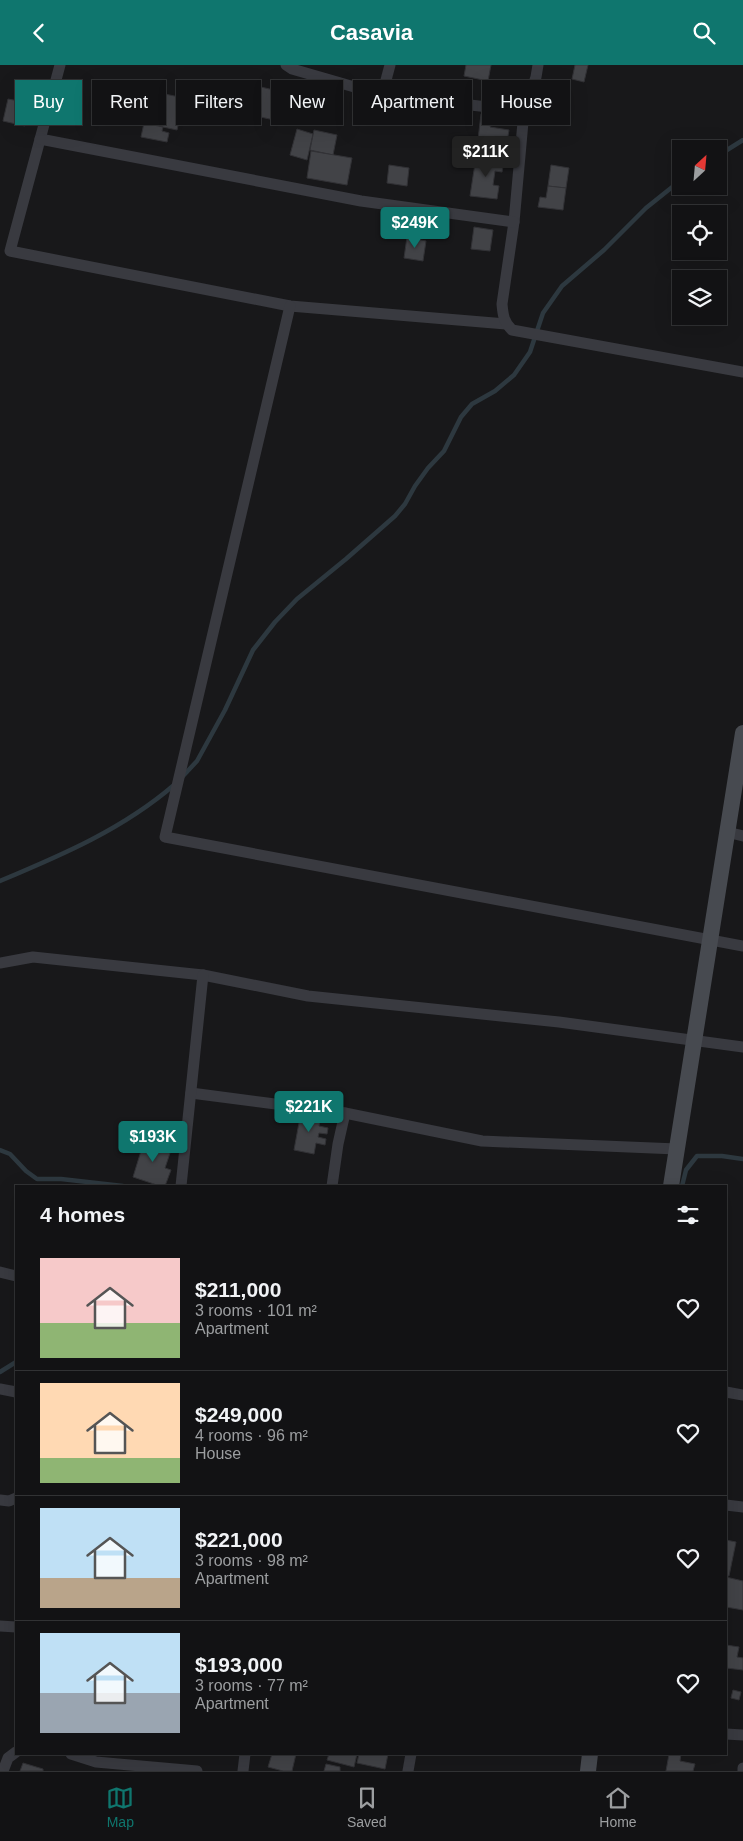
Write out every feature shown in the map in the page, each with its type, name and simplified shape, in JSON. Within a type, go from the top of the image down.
[{"type":"street","points":[[60,65],[10,251],[290,306],[506,325]]},
{"type":"street","points":[[286,65],[292,69],[353,87]]},
{"type":"street","points":[[386,80],[390,65]]},
{"type":"street","points":[[533,80],[538,65]]},
{"type":"street","points":[[523,125],[514,221],[502,304],[506,325],[512,330],[743,373]]},
{"type":"street","points":[[40,139],[361,201],[514,221]]},
{"type":"street","points":[[290,306],[165,837],[743,946]]},
{"type":"street","points":[[671,1185],[742,741]]},
{"type":"street","points":[[727,832],[743,836]]},
{"type":"street","points":[[0,963],[33,957],[203,975],[308,996],[559,1022],[743,1047]]},
{"type":"street","points":[[181,1185],[203,975]]},
{"type":"street","points":[[191,1093],[345,1113],[482,1141],[677,1149]]},
{"type":"street","points":[[332,1185],[345,1113]]},
{"type":"street","points":[[0,1272],[15,1276]]},
{"type":"street","points":[[0,1389],[15,1391]]},
{"type":"street","points":[[727,1391],[743,1395]]},
{"type":"street","points":[[727,1505],[743,1507]]},
{"type":"street","points":[[0,1626],[15,1627]]},
{"type":"street","points":[[727,1734],[743,1735]]},
{"type":"street","points":[[3,1771],[8,1757],[15,1753]]},
{"type":"street","points":[[74,1755],[96,1762],[196,1771]]},
{"type":"street","points":[[243,1771],[245,1755]]},
{"type":"street","points":[[408,1771],[411,1755]]},
{"type":"street","points":[[588,1771],[590,1755]]},
{"type":"building","points":[[466,65],[491,65],[488,80],[464,76]]},
{"type":"building","points":[[575,65],[588,65],[584,82],[572,79]]},
{"type":"building","points":[[261,87],[271,89],[271,119],[261,117]]},
{"type":"building","points":[[166,94],[176,96],[177,130],[153,125],[166,125]]},
{"type":"building","points":[[8,99],[15,100],[15,124],[3,121]]},
{"type":"building","points":[[481,114],[482,125],[490,125],[490,127],[509,130],[504,161],[476,157]]},
{"type":"building","points":[[144,125],[163,127],[162,131],[169,133],[167,142],[141,137]]},
{"type":"building","points":[[297,129],[313,134],[307,160],[290,155]]},
{"type":"building","points":[[314,130],[337,135],[333,155],[310,150]]},
{"type":"building","points":[[311,151],[352,158],[347,185],[307,178]]},
{"type":"building","points":[[476,157],[504,161],[502,172],[495,171],[493,185],[499,186],[497,199],[470,196]]},
{"type":"building","points":[[389,165],[409,168],[407,186],[387,183]]},
{"type":"building","points":[[551,165],[569,168],[566,188],[548,186]]},
{"type":"building","points":[[548,186],[566,188],[563,210],[538,207],[540,197],[546,198]]},
{"type":"building","points":[[474,227],[493,230],[490,251],[471,249]]},
{"type":"building","points":[[407,237],[426,241],[423,261],[404,258]]},
{"type":"building","points":[[301,1112],[321,1116],[319,1126],[328,1128],[327,1134],[319,1133],[318,1137],[326,1139],[325,1145],[316,1143],[314,1154],[294,1150]]},
{"type":"building","points":[[145,1138],[172,1147],[165,1168],[171,1170],[165,1185],[157,1185],[133,1177]]},
{"type":"building","points":[[727,1540],[736,1542],[729,1576],[727,1576]]},
{"type":"building","points":[[727,1577],[743,1581],[743,1610],[727,1607]]},
{"type":"building","points":[[727,1645],[739,1647],[737,1657],[743,1658],[743,1670],[727,1668]]},
{"type":"building","points":[[733,1690],[741,1692],[739,1700],[731,1698]]},
{"type":"building","points":[[272,1755],[296,1755],[292,1771],[268,1767]]},
{"type":"building","points":[[329,1755],[357,1755],[354,1767],[327,1760]]},
{"type":"building","points":[[359,1755],[388,1755],[385,1769],[357,1763]]},
{"type":"building","points":[[669,1755],[681,1755],[680,1761],[695,1764],[693,1771],[666,1771]]},
{"type":"building","points":[[23,1763],[43,1769],[43,1771],[20,1771]]},
{"type":"building","points":[[326,1764],[340,1767],[340,1771],[324,1771]]},
{"type":"waterway","points":[[728,149],[743,140]]},
{"type":"waterway","points":[[183,776],[197,761],[225,710],[253,650],[275,622],[297,599],[395,516],[428,468],[444,451],[461,417],[472,404],[495,391],[514,375],[530,352],[543,313],[562,286],[604,250],[646,208],[672,187]]},
{"type":"waterway","points":[[0,881],[69,851],[113,828],[154,801],[174,785]]},
{"type":"waterway","points":[[0,1150],[10,1154],[26,1171],[37,1179],[61,1179],[114,1185]]},
{"type":"waterway","points":[[682,1185],[686,1170],[697,1156],[722,1156],[743,1159]]},
{"type":"waterway","points":[[0,1372],[15,1363]]}]
